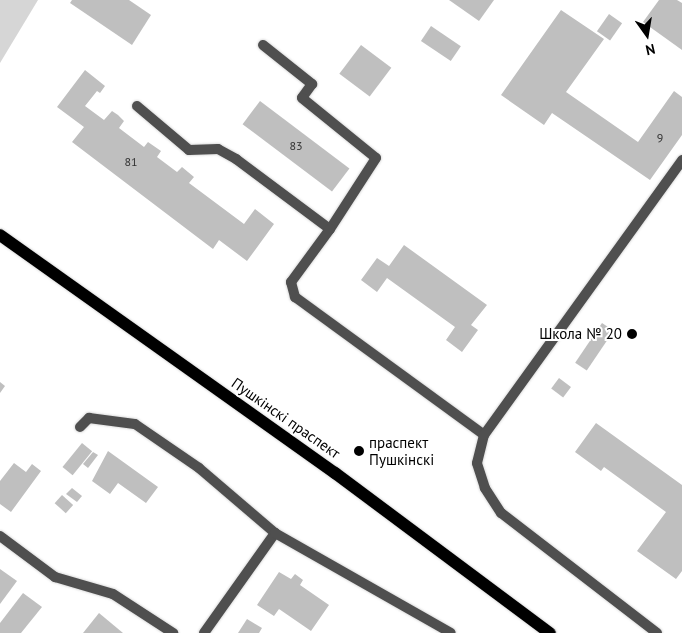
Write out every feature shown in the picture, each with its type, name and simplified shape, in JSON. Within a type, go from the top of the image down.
[{"type":"main road","name":"Пушкінскі праспект","points":[[0,235],[336,473],[550,633]]},
{"type":"street","points":[[263,45],[312,84],[302,98],[376,158],[330,229],[291,282],[295,297],[484,435]]},
{"type":"street","points":[[137,106],[188,150],[218,149],[236,158],[330,229]]},
{"type":"street","points":[[657,633],[501,513],[485,488],[477,463],[484,435],[682,160]]},
{"type":"street","points":[[80,427],[89,418],[136,424],[199,468],[275,532],[451,633]]},
{"type":"street","points":[[204,633],[275,532]]},
{"type":"street","points":[[0,536],[55,577],[114,594],[173,633]]},
{"type":"shaded area","points":[[0,0],[38,0],[0,63]]},
{"type":"building","points":[[72,0],[129,0],[151,15],[132,45],[70,3]]},
{"type":"building","points":[[449,0],[494,0],[479,21]]},
{"type":"building","points":[[659,0],[677,0],[682,3],[682,50],[643,22]]},
{"type":"building","points":[[561,10],[604,39],[566,92],[638,142],[674,91],[682,97],[682,135],[650,180],[552,113],[544,125],[501,95]]},
{"type":"building","points":[[609,14],[622,23],[610,40],[597,31]]},
{"type":"building","points":[[431,26],[461,46],[451,61],[421,41]]},
{"type":"building","points":[[361,45],[391,68],[370,97],[339,74]]},
{"type":"building","points":[[85,70],[105,86],[100,93],[97,91],[85,106],[104,120],[112,111],[118,115],[124,121],[119,128],[144,147],[148,142],[161,151],[157,157],[177,172],[182,167],[194,177],[189,183],[244,224],[255,209],[274,224],[247,261],[219,240],[213,249],[72,142],[84,127],[57,107]]},
{"type":"building","points":[[260,101],[349,168],[332,192],[243,124]]},
{"type":"building","points":[[404,245],[487,305],[471,325],[478,330],[462,352],[446,340],[455,327],[387,278],[377,292],[361,280],[377,258],[389,266]]},
{"type":"building","points":[[602,323],[614,331],[587,371],[575,363]]},
{"type":"building","points":[[559,378],[571,387],[563,397],[551,388]]},
{"type":"building","points":[[0,382],[5,386],[0,393]]},
{"type":"building","points":[[596,423],[682,485],[682,571],[676,579],[637,551],[666,512],[604,467],[601,471],[575,452]]},
{"type":"building","points":[[82,443],[92,451],[73,475],[62,467]]},
{"type":"building","points":[[108,451],[158,487],[146,503],[118,483],[110,494],[92,481]]},
{"type":"building","points":[[93,452],[98,455],[88,468],[83,464]]},
{"type":"building","points":[[14,463],[26,472],[32,464],[41,471],[11,512],[0,504],[0,481]]},
{"type":"building","points":[[72,488],[82,496],[77,502],[66,494]]},
{"type":"building","points":[[62,495],[73,505],[66,513],[55,503]]},
{"type":"building","points":[[0,569],[17,581],[0,604]]},
{"type":"building","points":[[279,572],[291,579],[295,574],[303,580],[300,585],[329,605],[311,631],[279,609],[274,616],[257,605]]},
{"type":"building","points":[[23,593],[42,607],[21,633],[0,633],[0,623]]},
{"type":"building","points":[[99,613],[123,633],[83,633]]},
{"type":"building","points":[[247,619],[262,628],[259,633],[238,633]]},
{"type":"place","name":"Школа № 20","points":[[632,334]]},
{"type":"place","name":"праспект Пушкінскі","points":[[359,451]]}]
